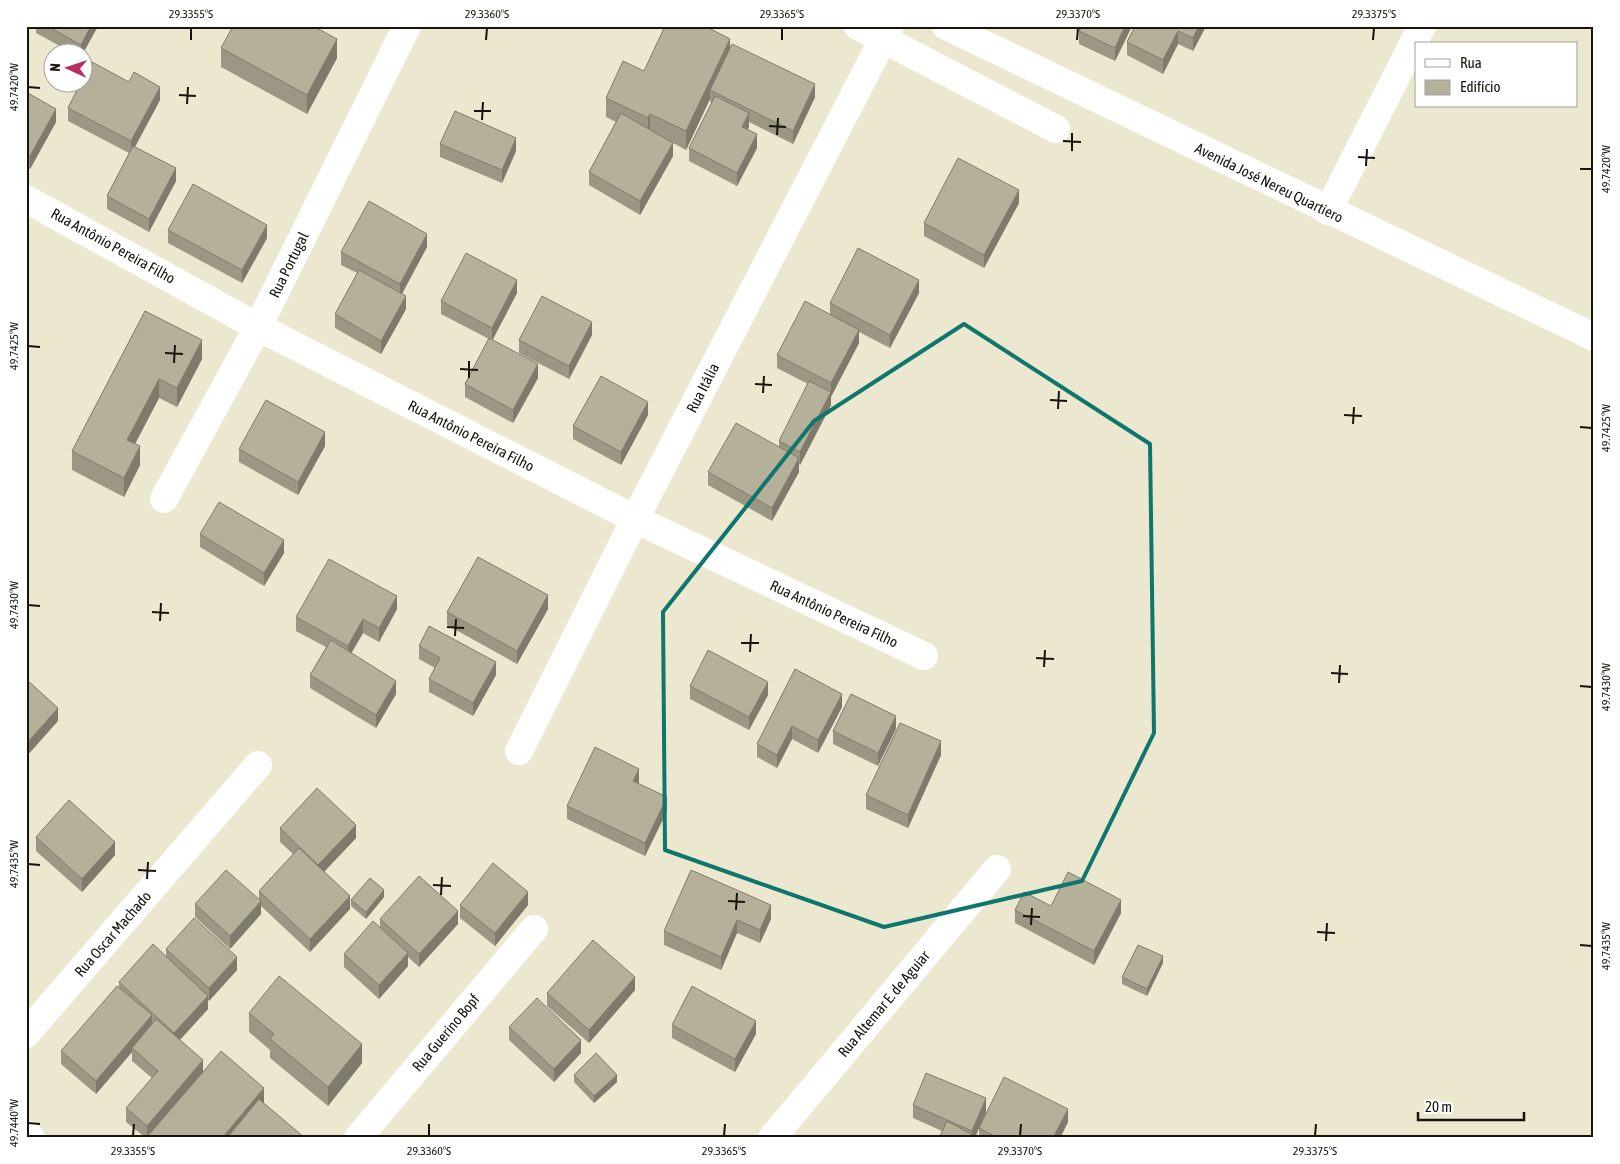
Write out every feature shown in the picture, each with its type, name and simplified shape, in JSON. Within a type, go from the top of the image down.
[{"type":"street","name":"Rua Portugal","points":[[164,499],[258,327],[407,26]]},
{"type":"street","points":[[858,26],[887,32],[1056,129]]},
{"type":"street","name":"Avenida José Nereu Quartiero","points":[[946,26],[1594,337]]},
{"type":"street","points":[[1328,211],[1422,26]]},
{"type":"street","name":"Rua Itália","points":[[519,751],[635,519],[887,32]]},
{"type":"street","name":"Rua Antônio Pereira Filho","points":[[26,198],[258,327],[635,519],[924,656]]},
{"type":"street","name":"Rua Oscar Machado","points":[[26,1034],[258,765]]},
{"type":"street","name":"Rua Altemar E. de Aguiar","points":[[772,1138],[997,869]]},
{"type":"street","name":"Rua Guerino Bopf","points":[[358,1138],[534,929]]},
{"type":"street","points":[[26,1134],[31,1138]]},
{"type":"highlighted area","points":[[964,324],[1150,444],[1154,733],[1082,881],[884,927],[665,850],[663,612],[814,421]]},
{"type":"building","points":[[47,26],[91,26],[83,42],[76,42]]},
{"type":"building","points":[[233,26],[313,26],[337,39],[307,95],[221,48]]},
{"type":"building","points":[[665,26],[705,26],[730,39],[686,131],[650,114],[648,118],[606,98],[623,61],[644,71]]},
{"type":"building","points":[[1081,26],[1125,26],[1115,48],[1079,31]]},
{"type":"building","points":[[1135,26],[1199,26],[1193,38],[1178,31],[1163,60],[1127,42]]},
{"type":"building","points":[[732,44],[815,84],[793,131],[710,90]]},
{"type":"building","points":[[92,62],[129,82],[134,72],[160,87],[131,141],[68,108],[76,92],[92,92]]},
{"type":"building","points":[[26,92],[56,109],[30,156],[26,154]]},
{"type":"building","points":[[715,96],[749,113],[742,127],[757,134],[737,173],[689,148]]},
{"type":"building","points":[[455,111],[516,138],[502,170],[440,144]]},
{"type":"building","points":[[621,113],[673,143],[640,201],[589,172]]},
{"type":"building","points":[[133,146],[176,168],[149,219],[107,196]]},
{"type":"building","points":[[958,158],[1019,190],[984,255],[924,223]]},
{"type":"building","points":[[193,184],[267,225],[242,270],[168,230]]},
{"type":"building","points":[[369,201],[427,234],[400,284],[341,252]]},
{"type":"building","points":[[858,248],[919,280],[890,335],[830,303]]},
{"type":"building","points":[[466,253],[517,280],[492,328],[441,301]]},
{"type":"building","points":[[359,270],[406,296],[381,341],[335,314]]},
{"type":"building","points":[[542,296],[592,322],[569,366],[519,340]]},
{"type":"building","points":[[805,301],[859,330],[831,383],[777,355]]},
{"type":"building","points":[[145,311],[202,340],[177,388],[159,379],[127,440],[140,446],[124,478],[72,451]]},
{"type":"building","points":[[489,338],[538,364],[513,410],[465,384]]},
{"type":"building","points":[[601,376],[648,402],[621,452],[573,426]]},
{"type":"building","points":[[809,381],[831,392],[800,452],[779,441]]},
{"type":"building","points":[[266,400],[325,432],[298,482],[239,449]]},
{"type":"building","points":[[736,423],[799,458],[772,508],[708,472]]},
{"type":"building","points":[[219,502],[284,540],[264,573],[200,534]]},
{"type":"building","points":[[478,557],[548,595],[517,651],[447,612]]},
{"type":"building","points":[[329,559],[397,596],[379,628],[363,619],[348,646],[296,617]]},
{"type":"building","points":[[429,626],[496,662],[473,703],[429,679],[440,658],[419,646]]},
{"type":"building","points":[[331,640],[396,681],[376,715],[310,675]]},
{"type":"building","points":[[708,650],[768,682],[749,717],[690,686]]},
{"type":"building","points":[[795,669],[842,694],[818,740],[792,726],[777,755],[757,744]]},
{"type":"building","points":[[26,679],[58,708],[26,744]]},
{"type":"building","points":[[851,694],[896,716],[878,753],[833,731]]},
{"type":"building","points":[[900,723],[941,741],[908,815],[866,795]]},
{"type":"building","points":[[595,747],[639,769],[633,781],[667,797],[645,843],[567,806]]},
{"type":"building","points":[[317,788],[356,825],[318,865],[280,828]]},
{"type":"building","points":[[69,800],[115,842],[82,879],[36,837]]},
{"type":"building","points":[[299,848],[350,896],[310,939],[259,891]]},
{"type":"building","points":[[493,863],[528,892],[495,933],[460,905]]},
{"type":"building","points":[[226,870],[261,901],[230,936],[195,904]]},
{"type":"building","points":[[691,870],[771,905],[760,930],[737,920],[721,957],[664,931]]},
{"type":"building","points":[[1068,872],[1121,900],[1094,951],[1015,910],[1024,892],[1051,906]]},
{"type":"building","points":[[419,876],[458,911],[419,954],[380,919]]},
{"type":"building","points":[[370,878],[384,890],[366,912],[351,900]]},
{"type":"building","points":[[194,918],[237,957],[209,988],[166,949]]},
{"type":"building","points":[[373,921],[408,953],[379,985],[344,954]]},
{"type":"building","points":[[593,940],[635,977],[589,1030],[547,993]]},
{"type":"building","points":[[153,944],[208,996],[174,1033],[119,982]]},
{"type":"building","points":[[1138,945],[1163,956],[1147,989],[1122,977]]},
{"type":"building","points":[[279,976],[362,1044],[328,1087],[270,1039],[274,1034],[249,1013]]},
{"type":"building","points":[[117,986],[152,1015],[96,1081],[61,1051]]},
{"type":"building","points":[[692,986],[756,1021],[735,1059],[672,1025]]},
{"type":"building","points":[[537,998],[581,1040],[554,1069],[509,1027]]},
{"type":"building","points":[[156,1019],[203,1060],[147,1126],[126,1108],[158,1071],[132,1048]]},
{"type":"building","points":[[221,1051],[264,1088],[222,1138],[146,1138]]},
{"type":"building","points":[[596,1053],[617,1075],[594,1096],[574,1075]]},
{"type":"building","points":[[926,1073],[986,1098],[972,1131],[913,1105]]},
{"type":"building","points":[[1004,1077],[1068,1109],[1053,1138],[998,1138],[979,1128]]},
{"type":"building","points":[[259,1099],[305,1138],[227,1138]]},
{"type":"building","points":[[947,1121],[978,1138],[939,1138]]}]
